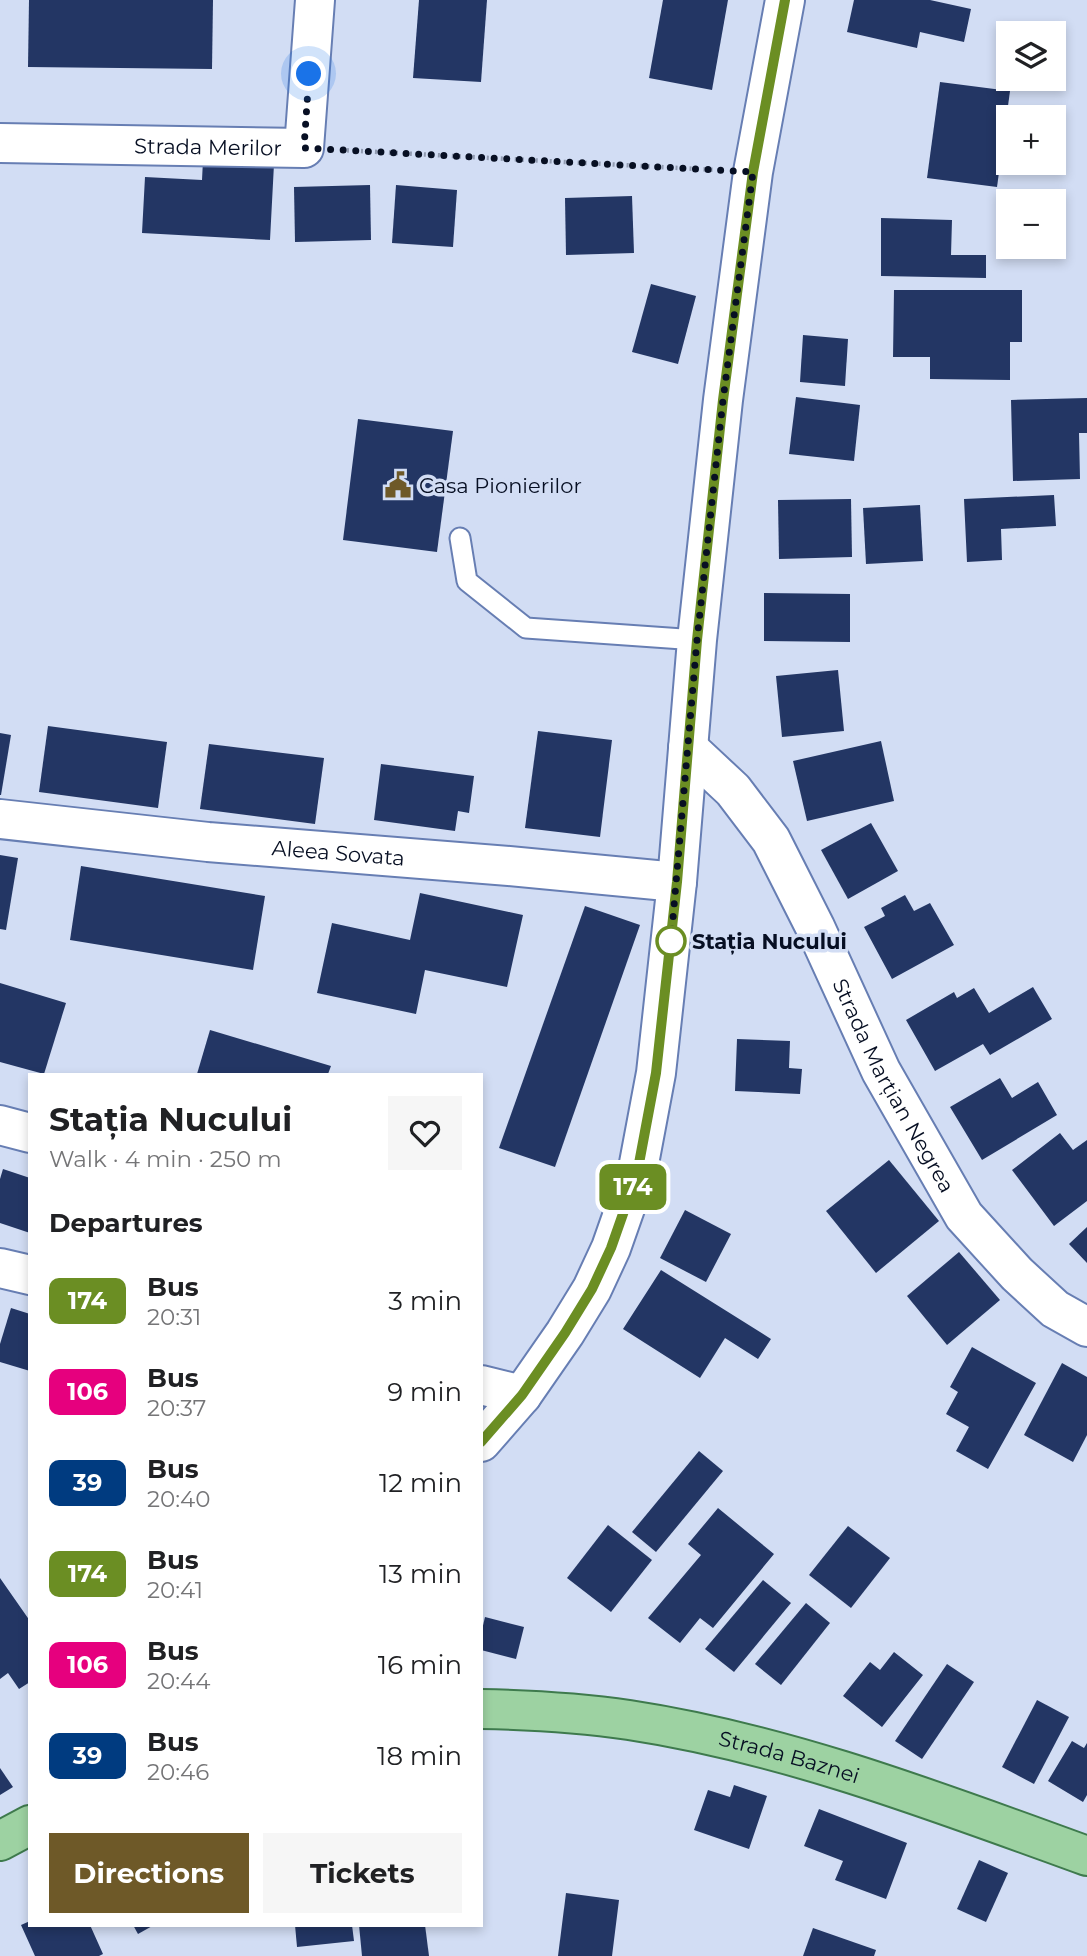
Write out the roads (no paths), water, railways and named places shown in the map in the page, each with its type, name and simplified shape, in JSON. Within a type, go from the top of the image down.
[{"type":"main road","name":"Strada Baznei","points":[[483,1709],[534,1710],[629,1720],[724,1739],[821,1765],[977,1815],[1087,1856]]},
{"type":"main road","points":[[0,1841],[28,1826]]},
{"type":"street","name":"Strada Merilor","points":[[0,143],[304,148],[315,0]]},
{"type":"street","points":[[483,1440],[522,1395],[592,1289],[611,1248],[637,1174],[656,1073],[723,400],[753,172],[785,0]]},
{"type":"street","name":"Strada Marțian Negrea","points":[[688,748],[733,790],[771,840],[816,927],[881,1071],[964,1216],[1017,1274],[1055,1309],[1087,1327]]},
{"type":"street","name":"Aleea Sovata","points":[[0,820],[208,842],[677,882]]},
{"type":"street","points":[[0,1125],[28,1132]]},
{"type":"street","points":[[0,1268],[28,1275]]},
{"type":"street","points":[[483,1385],[522,1395]]},
{"type":"lane","points":[[460,538],[467,581],[526,628],[697,640]]},
{"type":"place","name":"Casa Pionierilor","points":[[398,485]]},
{"type":"place","name":"Stația Nucului","points":[[671,941]]}]
